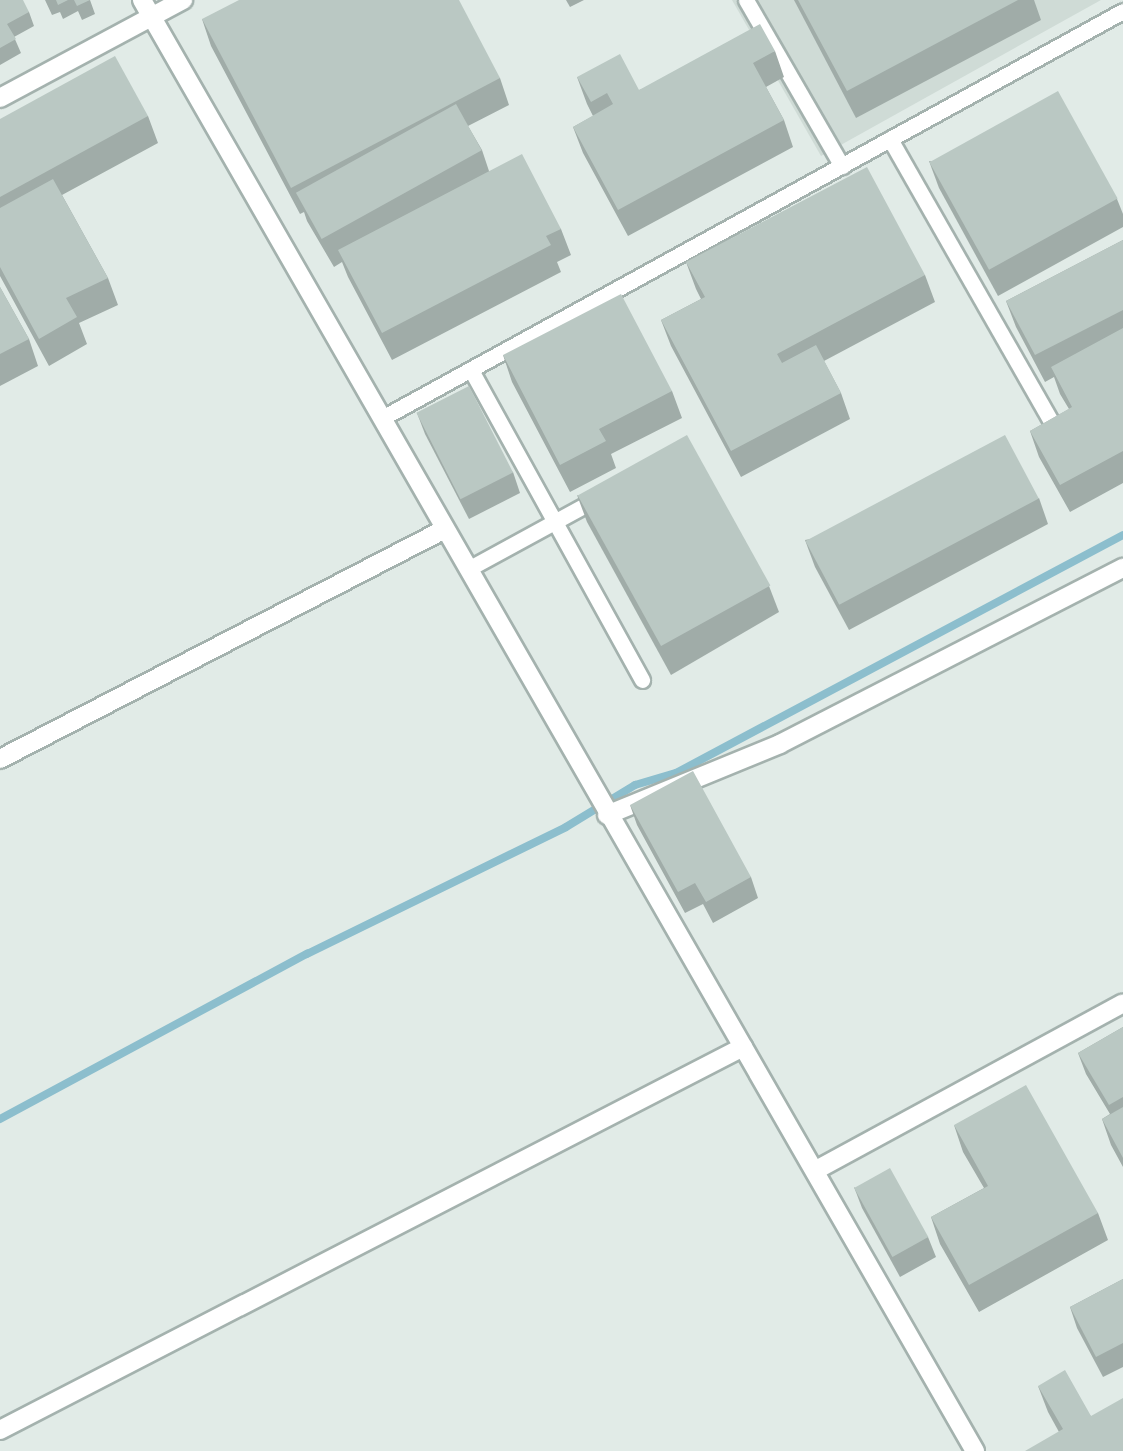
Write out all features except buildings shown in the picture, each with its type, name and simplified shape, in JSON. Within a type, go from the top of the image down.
[{"type":"street","points":[[142,0],[607,815],[816,1170],[975,1451]]},
{"type":"street","points":[[0,98],[183,0]]},
{"type":"street","points":[[0,759],[445,529]]},
{"type":"street","points":[[607,815],[780,744],[1123,568]]},
{"type":"street","points":[[816,1170],[1123,1003]]},
{"type":"street","points":[[0,1430],[743,1047]]},
{"type":"lane","points":[[746,0],[842,166]]},
{"type":"lane","points":[[382,418],[1123,11]]},
{"type":"lane","points":[[890,140],[1057,432]]},
{"type":"lane","points":[[471,370],[642,680]]},
{"type":"lane","points":[[468,569],[598,498]]},
{"type":"shaded area","points":[[732,0],[1101,0],[821,156]]},
{"type":"waterway","points":[[0,1119],[307,954],[566,827],[635,785],[676,773],[1123,535]]}]
